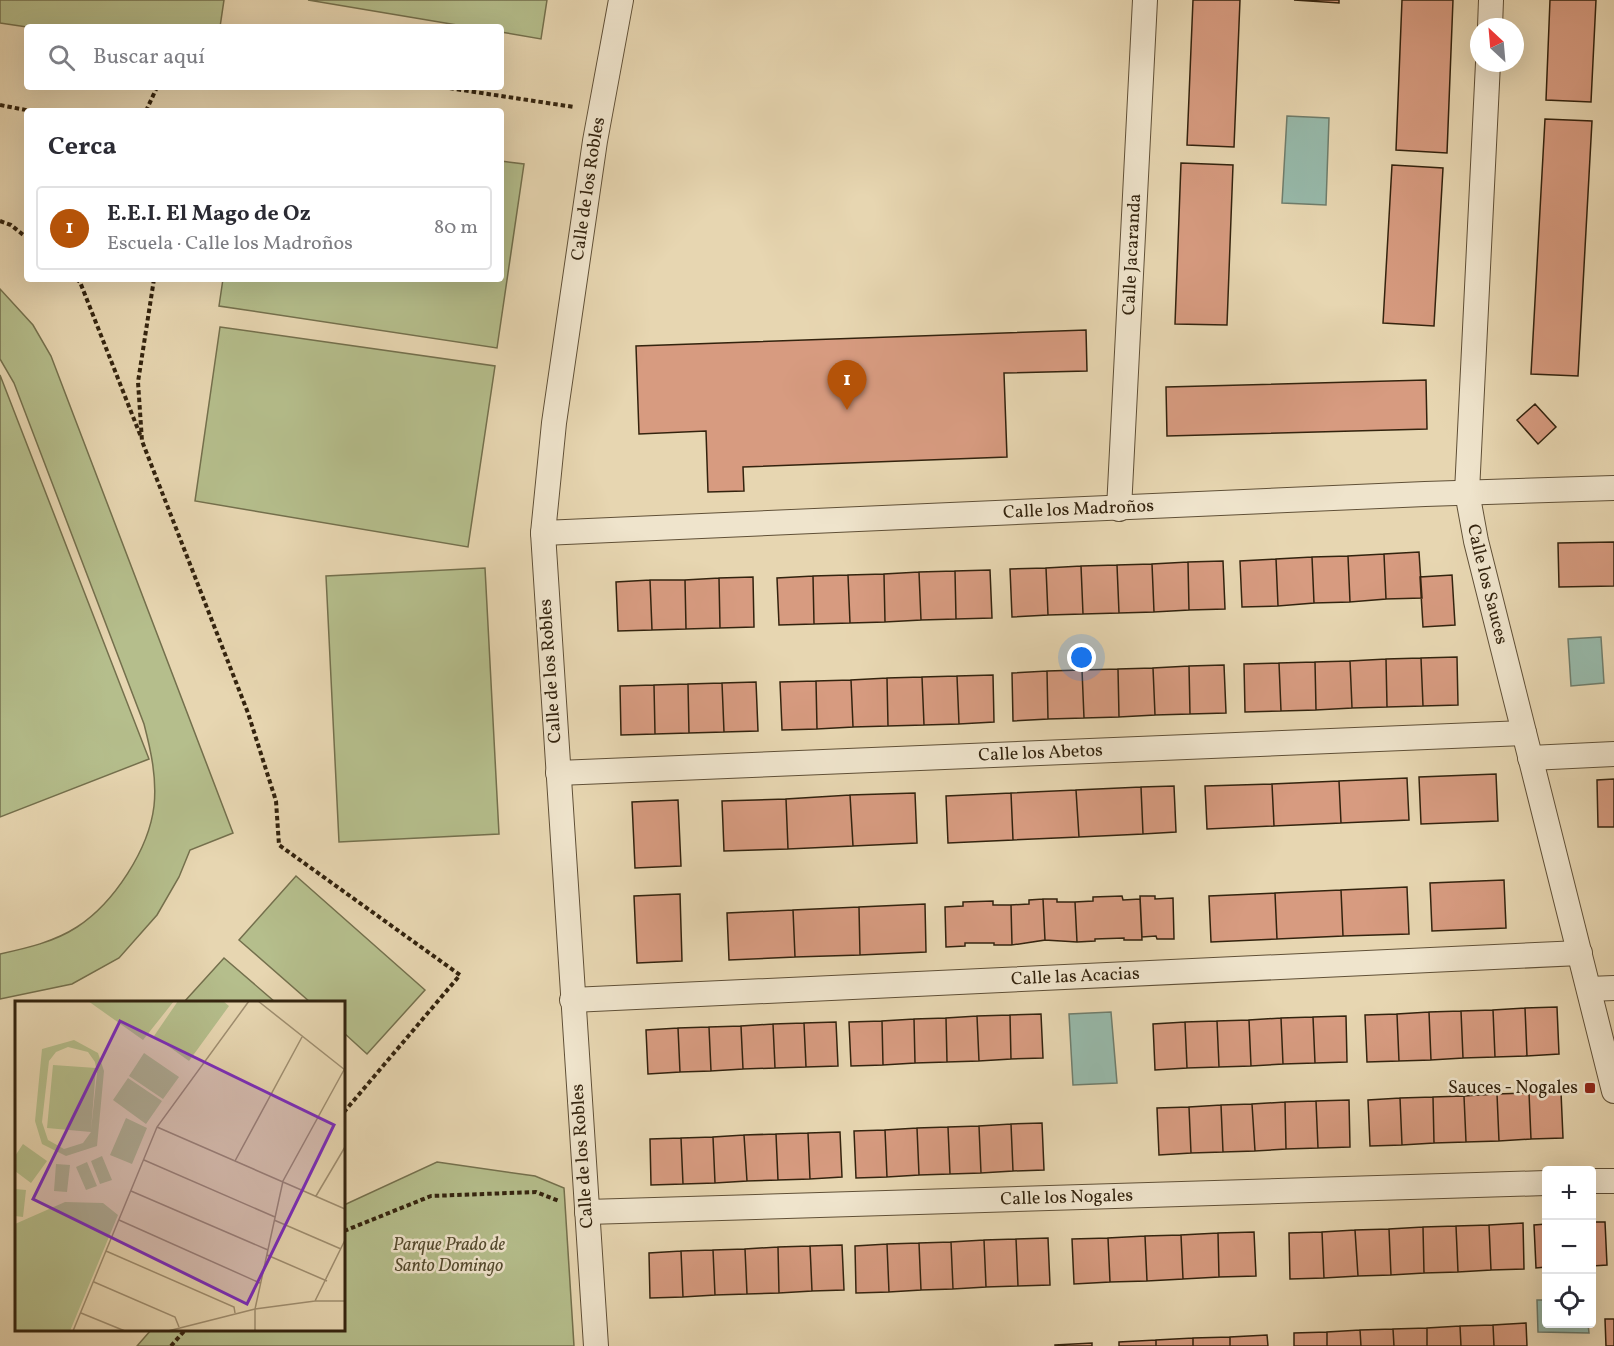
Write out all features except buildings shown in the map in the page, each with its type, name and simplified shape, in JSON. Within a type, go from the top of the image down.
[{"type":"street","name":"Calle de los Robles","points":[[596,1346],[543,532],[554,423],[593,153],[621,0]]},
{"type":"street","name":"Calle Jacaranda","points":[[1119,508],[1145,0]]},
{"type":"street","points":[[1490,18],[1491,0]]},
{"type":"street","name":"Calle los Sauces","points":[[1488,72],[1467,492],[1476,541],[1614,1092]]},
{"type":"street","name":"Calle los Madroños","points":[[543,532],[1467,492],[1614,488]]},
{"type":"street","name":"Calle los Abetos","points":[[558,773],[1524,733]]},
{"type":"street","points":[[1530,758],[1614,754]]},
{"type":"street","name":"Calle las Acacias","points":[[573,999],[1580,953]]},
{"type":"street","points":[[1589,989],[1614,988]]},
{"type":"street","points":[[1596,1181],[1614,1181]]},
{"type":"street","name":"Calle los Nogales","points":[[587,1212],[1542,1183]]},
{"type":"path","points":[[147,108],[156,90]]},
{"type":"path","points":[[462,90],[578,107]]},
{"type":"path","points":[[0,105],[24,110]]},
{"type":"path","points":[[0,221],[11,225],[24,236]]},
{"type":"path","points":[[80,282],[248,713],[276,801],[279,845],[460,975],[345,1111]]},
{"type":"path","points":[[142,441],[138,382],[154,282]]},
{"type":"path","points":[[345,1230],[431,1196],[536,1192]]},
{"type":"path","points":[[171,1346],[183,1331]]},
{"type":"green space","points":[[0,0],[224,0],[220,24],[24,24],[24,27],[0,23]]},
{"type":"green space","points":[[308,0],[547,0],[541,39],[504,33],[504,24],[451,24]]},
{"type":"green space","points":[[504,161],[524,164],[497,348],[219,306],[223,282],[504,282]]},
{"type":"green space","points":[[0,289],[33,325],[51,356],[233,833],[190,850],[179,877],[157,915],[119,958],[72,984],[0,999],[0,954],[59,937],[91,917],[116,890],[145,840],[151,823],[155,785],[144,724],[14,383],[0,359]]},
{"type":"green space","points":[[220,327],[495,366],[468,547],[195,501]]},
{"type":"green space","points":[[0,375],[149,759],[0,817]]},
{"type":"green space","points":[[485,568],[499,834],[339,842],[326,576]]},
{"type":"green space","points":[[296,876],[425,990],[367,1054],[345,1034],[345,1001],[309,1001],[239,940]]},
{"type":"green space","points":[[224,958],[274,1001],[185,1001]]},
{"type":"green space","name":"Parque Prado de Santo Domingo","points":[[437,1162],[535,1176],[564,1188],[574,1346],[137,1346],[150,1331],[345,1331],[345,1205]]},
{"type":"shaded area","points":[[1287,116],[1329,118],[1326,205],[1282,203]]},
{"type":"shaded area","points":[[1601,637],[1604,683],[1571,686],[1568,639]]},
{"type":"shaded area","points":[[1111,1012],[1117,1083],[1073,1085],[1069,1014]]},
{"type":"shaded area","points":[[1537,1300],[1542,1300],[1542,1328],[1588,1328],[1589,1333],[1538,1332]]},
{"type":"place","name":"E.E.I. El Mago de Oz","points":[[847,410]]},
{"type":"place","name":"Sauces - Nogales","points":[[1590,1088]]}]
